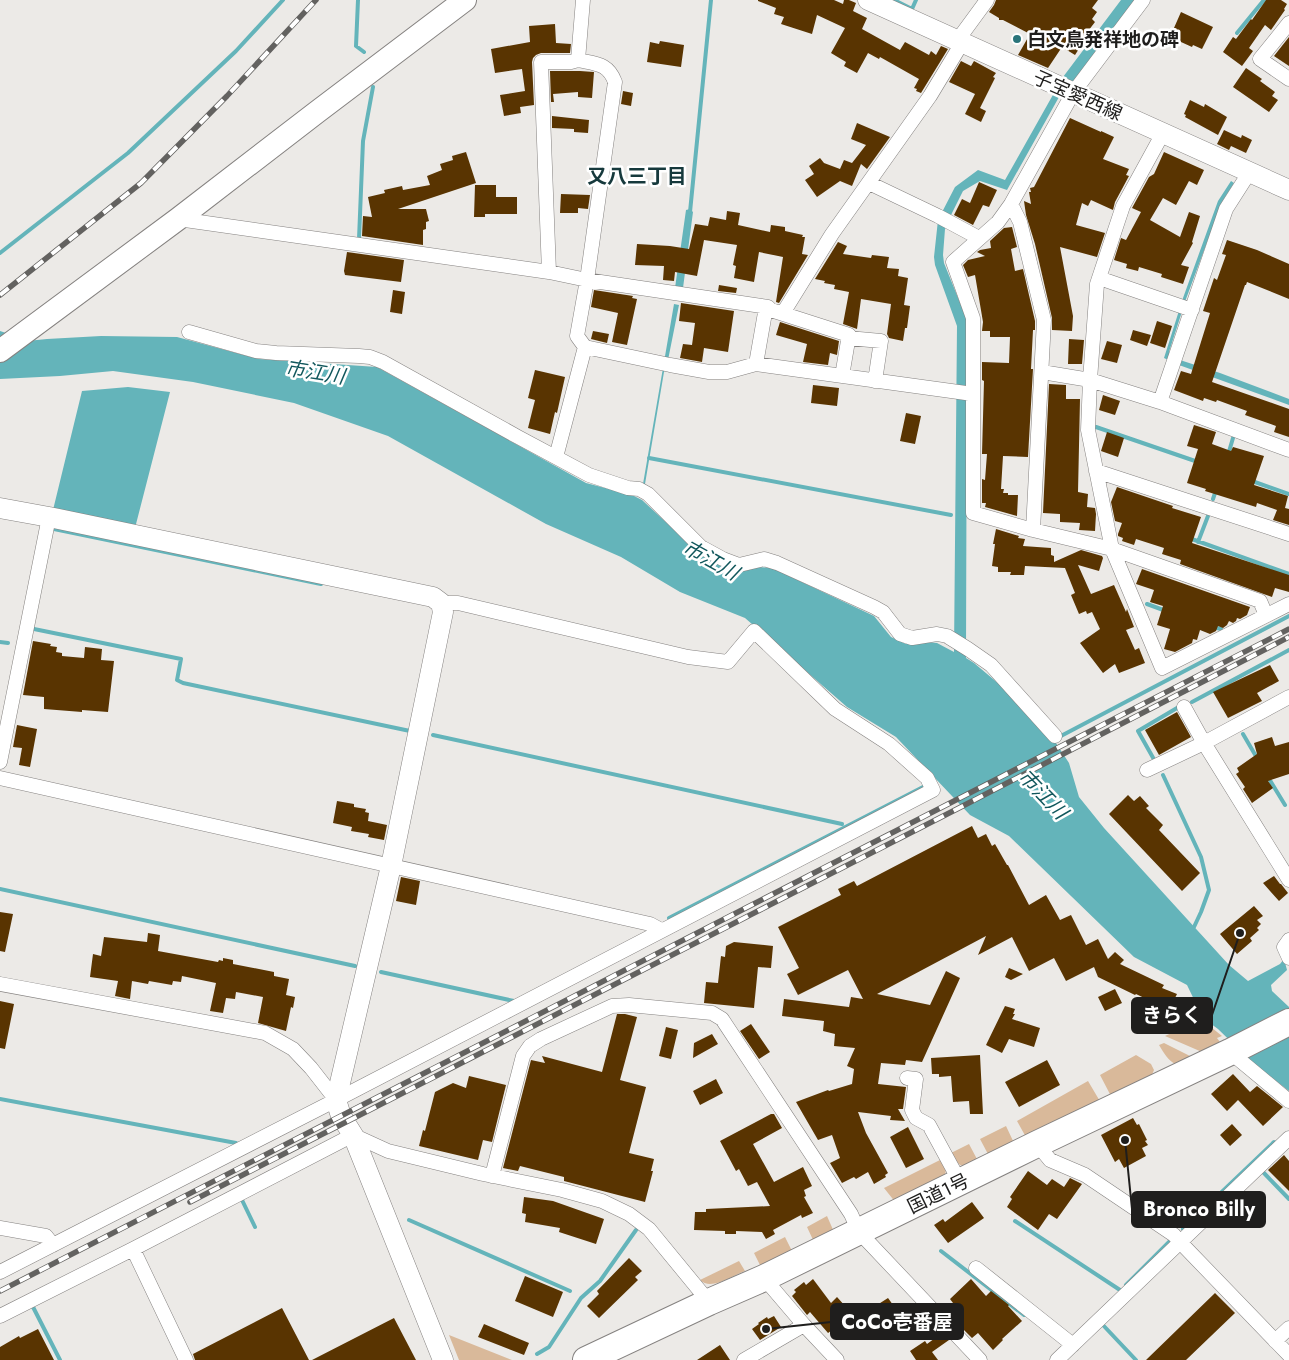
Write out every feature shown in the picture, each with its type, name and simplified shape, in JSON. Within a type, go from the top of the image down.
[{"type":"highway","name":"国道1号","points":[[586,1360],[764,1278],[1289,1022]]},
{"type":"main road","points":[[0,351],[178,219],[465,0]]},
{"type":"street","points":[[578,60],[583,0]]},
{"type":"street","name":"子宝愛西線","points":[[868,0],[1289,190]]},
{"type":"street","points":[[783,313],[832,234],[930,96],[960,42],[987,0]]},
{"type":"street","points":[[1143,0],[1065,90],[1010,204],[998,222],[953,262],[973,318],[971,394],[973,514],[1112,549],[1260,601],[1266,615]]},
{"type":"street","points":[[1289,23],[1260,58],[1289,79]]},
{"type":"street","points":[[549,272],[540,62],[571,62],[578,60],[603,66],[612,73],[615,82],[587,280],[577,336],[585,347],[709,372],[727,372],[756,364],[971,394]]},
{"type":"street","points":[[1163,133],[1123,206],[1098,284],[1088,430],[1112,549],[1162,668],[1289,604]]},
{"type":"street","points":[[1160,402],[1174,360],[1185,308],[1226,209],[1249,173]]},
{"type":"street","points":[[869,183],[978,238]]},
{"type":"street","points":[[1010,204],[1020,222],[1044,320],[1033,530]]},
{"type":"street","points":[[178,219],[549,272],[587,280],[768,307],[771,310],[849,335],[842,376]]},
{"type":"street","points":[[1099,278],[1185,308]]},
{"type":"street","points":[[756,364],[766,307]]},
{"type":"street","points":[[189,332],[276,354],[370,357],[383,362],[589,475],[628,488],[639,489],[648,494],[701,547],[723,559],[739,565],[764,559],[777,563],[883,612],[900,634],[912,638],[937,634],[947,636],[991,665],[1055,736]]},
{"type":"street","points":[[848,338],[881,341],[875,381]]},
{"type":"street","points":[[556,457],[585,347]]},
{"type":"street","points":[[1042,372],[1090,380],[1160,402],[1289,450]]},
{"type":"street","points":[[1096,471],[1289,534]]},
{"type":"street","points":[[0,508],[433,597],[441,603],[458,603],[688,657],[728,662],[754,632],[835,709],[889,744],[927,778],[933,790],[0,1272]]},
{"type":"street","points":[[0,762],[49,517]]},
{"type":"street","points":[[336,1100],[391,866],[443,612],[441,603]]},
{"type":"street","points":[[1147,770],[1204,743],[1289,697]]},
{"type":"street","points":[[1184,707],[1204,743],[1289,880]]},
{"type":"street","points":[[0,778],[650,924],[661,930]]},
{"type":"street","points":[[1289,940],[1284,947],[1289,958]]},
{"type":"street","points":[[0,984],[265,1033],[293,1049],[312,1068],[336,1100],[345,1123],[353,1135],[443,1360]]},
{"type":"street","points":[[492,1176],[522,1056],[530,1046],[612,1006],[629,1005],[712,1013],[722,1019],[851,1214],[859,1232],[980,1360]]},
{"type":"street","points":[[1230,1052],[1289,1101]]},
{"type":"street","points":[[906,1078],[916,1079],[912,1110],[916,1118],[929,1125],[960,1182]]},
{"type":"street","points":[[353,1135],[388,1151],[492,1176],[562,1190],[602,1201],[629,1214],[649,1229],[709,1302]]},
{"type":"street","points":[[0,1316],[353,1135]]},
{"type":"street","points":[[1057,1360],[1289,1138]]},
{"type":"street","points":[[1037,1144],[1050,1160],[1084,1176],[1174,1235],[1289,1356]]},
{"type":"street","points":[[0,1228],[46,1236],[52,1245]]},
{"type":"street","points":[[133,1249],[186,1360]]},
{"type":"street","points":[[976,1268],[1073,1345]]},
{"type":"street","points":[[764,1278],[836,1360]]},
{"type":"street","points":[[744,1360],[804,1325]]},
{"type":"street","points":[[1275,1341],[1289,1328]]},
{"type":"shaded area","points":[[1201,1019],[1222,1036],[1217,1038],[1220,1042],[1202,1052],[1165,1036]]},
{"type":"shaded area","points":[[1164,1043],[1194,1058],[1177,1065],[1169,1059],[1159,1045]]},
{"type":"shaded area","points":[[1136,1055],[1151,1064],[1154,1070],[1151,1077],[1112,1098],[1100,1075]]},
{"type":"shaded area","points":[[1088,1081],[1101,1103],[1027,1139],[1017,1121]]},
{"type":"shaded area","points":[[1006,1126],[1014,1143],[989,1156],[980,1139]]},
{"type":"shaded area","points":[[969,1144],[978,1161],[962,1166],[956,1162],[951,1153]]},
{"type":"shaded area","points":[[942,1159],[946,1168],[944,1177],[896,1203],[884,1188]]},
{"type":"shaded area","points":[[827,1216],[834,1232],[814,1242],[807,1227]]},
{"type":"shaded area","points":[[785,1237],[792,1251],[760,1265],[754,1253]]},
{"type":"shaded area","points":[[739,1261],[745,1271],[716,1283],[710,1284],[700,1280]]},
{"type":"shaded area","points":[[449,1335],[512,1360],[459,1360]]},
{"type":"water","name":"市江川","points":[[1121,0],[1137,0],[1076,81],[1070,84],[1059,97],[1007,190],[980,181],[963,191],[945,229],[944,263],[967,320],[966,658],[1005,689],[1054,740],[1069,763],[1079,797],[1104,828],[1229,965],[1248,981],[1280,964],[1284,959],[1287,970],[1271,985],[1272,991],[1289,1007],[1289,1091],[1254,1064],[1218,1029],[1203,1018],[1187,985],[1134,957],[1009,836],[970,815],[896,737],[847,707],[745,618],[680,592],[621,557],[546,524],[388,436],[294,403],[193,382],[113,371],[0,379],[0,331],[6,333],[7,343],[101,336],[177,337],[259,359],[377,367],[586,483],[632,495],[642,500],[696,550],[759,567],[772,568],[874,616],[891,637],[906,644],[937,643],[954,652],[957,326],[935,265],[934,257],[938,220],[955,187],[978,170],[1005,180],[1063,77]]},
{"type":"water","points":[[1231,181],[1234,183],[1222,202],[1186,299],[1169,352],[1183,361],[1289,399],[1289,405],[1164,358],[1183,298],[1218,201]]},
{"type":"water","points":[[690,209],[693,212],[683,288],[675,288],[686,210]]},
{"type":"water","points":[[674,304],[679,305],[664,372],[645,484],[643,484]]},
{"type":"water","points":[[128,387],[170,392],[135,528],[53,510],[82,391]]},
{"type":"building","points":[[758,0],[834,0],[843,4],[844,0],[849,0],[856,3],[853,11],[867,18],[862,29],[900,50],[905,42],[929,55],[931,51],[936,55],[941,46],[948,49],[921,93],[914,88],[919,79],[880,57],[879,59],[868,53],[857,73],[844,66],[846,62],[831,53],[845,28],[817,15],[812,34],[781,24],[784,17],[774,14],[776,8]]},
{"type":"building","points":[[996,0],[1098,0],[1092,8],[1097,12],[1092,19],[1095,22],[1082,39],[1084,41],[1075,55],[1062,47],[1048,68],[1018,55],[1030,34],[1003,20],[999,20],[999,18],[989,12]]},
{"type":"building","points":[[1266,0],[1281,0],[1287,4],[1271,30],[1265,25],[1249,48],[1253,51],[1242,66],[1223,52],[1233,37],[1236,39],[1252,20]]},
{"type":"building","points":[[1181,12],[1213,27],[1202,49],[1193,45],[1192,47],[1170,37]]},
{"type":"building","points":[[555,24],[556,43],[571,44],[570,53],[541,53],[536,55],[532,62],[534,105],[520,107],[521,113],[504,116],[500,95],[525,91],[522,69],[495,73],[491,49],[530,42],[529,26]]},
{"type":"building","points":[[1289,37],[1289,66],[1274,56]]},
{"type":"building","points":[[660,41],[684,45],[681,67],[647,62],[650,42],[659,44]]},
{"type":"building","points":[[961,61],[971,66],[974,61],[996,73],[980,108],[986,111],[981,122],[965,114],[975,94],[949,82]]},
{"type":"building","points":[[1246,68],[1262,79],[1260,81],[1275,92],[1272,96],[1278,100],[1269,112],[1233,87]]},
{"type":"building","points":[[550,71],[594,72],[592,98],[578,97],[578,92],[553,94],[554,102],[551,102]]},
{"type":"building","points":[[623,91],[633,93],[631,106],[621,104]]},
{"type":"building","points":[[1190,100],[1204,107],[1205,104],[1227,117],[1218,135],[1185,117],[1186,115],[1184,114]]},
{"type":"building","points":[[552,116],[589,120],[588,133],[574,132],[574,129],[552,128]]},
{"type":"building","points":[[1070,118],[1114,137],[1103,159],[1129,169],[1126,175],[1129,176],[1115,202],[1113,210],[1091,200],[1088,206],[1082,203],[1076,225],[1105,233],[1097,257],[1060,247],[1073,316],[1072,331],[1052,330],[1052,318],[1024,201],[1031,204],[1030,188],[1034,187]]},
{"type":"building","points":[[857,123],[890,137],[867,169],[861,164],[852,186],[840,181],[817,197],[805,180],[814,174],[809,166],[820,158],[824,163],[840,169],[844,160],[852,163],[866,145],[851,139]]},
{"type":"building","points":[[1224,130],[1241,138],[1242,135],[1252,140],[1246,153],[1231,146],[1229,150],[1217,144]]},
{"type":"building","points":[[466,152],[476,183],[398,209],[426,209],[429,221],[426,222],[426,229],[423,230],[423,245],[362,236],[363,216],[372,217],[368,197],[385,193],[384,190],[402,186],[403,190],[430,185],[427,176],[442,170],[440,164],[453,160],[452,156]]},
{"type":"building","points":[[1164,152],[1204,170],[1197,185],[1189,181],[1176,205],[1163,198],[1150,220],[1180,237],[1189,212],[1200,216],[1193,243],[1181,265],[1189,267],[1183,284],[1161,277],[1162,274],[1139,267],[1138,271],[1126,268],[1127,264],[1114,260],[1121,238],[1126,240],[1141,212],[1132,208],[1149,177],[1154,174]]},
{"type":"building","points":[[979,182],[997,190],[989,207],[983,205],[973,225],[954,215],[962,199],[970,203]]},
{"type":"building","points":[[475,185],[496,185],[496,197],[517,197],[517,214],[485,214],[485,217],[474,217]]},
{"type":"building","points":[[561,194],[590,195],[588,209],[578,208],[578,213],[560,213]]},
{"type":"building","points":[[727,211],[740,213],[738,225],[770,232],[771,225],[785,227],[785,231],[805,237],[802,254],[808,255],[779,303],[776,302],[783,257],[759,252],[754,282],[734,278],[736,266],[733,265],[737,245],[704,240],[697,276],[675,272],[674,281],[663,280],[664,266],[635,265],[637,244],[689,249],[695,224],[708,226],[710,217],[726,220]]},
{"type":"building","points":[[1012,227],[1017,247],[1011,249],[1015,271],[1023,269],[1035,321],[1035,330],[1033,330],[1031,369],[1033,369],[1028,457],[1003,456],[1001,489],[1004,489],[1003,493],[1008,493],[1008,495],[1018,495],[1017,516],[985,507],[986,503],[982,503],[982,479],[985,480],[987,454],[982,454],[984,381],[982,380],[982,362],[1009,363],[1010,337],[990,337],[990,331],[982,331],[983,322],[975,275],[968,277],[963,265],[968,260],[985,256],[977,252],[991,248],[990,241],[1004,228]]},
{"type":"building","points":[[1227,240],[1257,250],[1289,264],[1289,299],[1247,282],[1212,382],[1289,409],[1289,437],[1274,432],[1276,426],[1245,415],[1247,411],[1217,400],[1216,402],[1204,398],[1203,401],[1174,390],[1181,371],[1191,374],[1210,313],[1203,311],[1214,278],[1217,280],[1226,255],[1222,254]]},
{"type":"building","points":[[838,242],[847,246],[843,254],[871,258],[872,255],[889,257],[887,268],[899,269],[898,276],[908,278],[904,305],[910,306],[903,341],[889,338],[887,334],[891,304],[861,299],[857,329],[843,324],[849,292],[834,289],[835,285],[815,279]]},
{"type":"building","points":[[347,252],[404,260],[401,282],[345,275]]},
{"type":"building","points":[[719,285],[737,288],[736,293],[718,291]]},
{"type":"building","points":[[393,290],[405,292],[402,314],[390,312]]},
{"type":"building","points":[[594,290],[633,296],[632,298],[637,299],[627,345],[612,342],[618,313],[591,307]]},
{"type":"building","points":[[681,303],[734,311],[728,352],[704,348],[702,362],[680,358],[683,344],[692,345],[695,323],[679,321]]},
{"type":"building","points":[[1157,321],[1172,326],[1165,348],[1150,343]]},
{"type":"building","points":[[780,322],[839,341],[837,355],[830,353],[828,365],[803,362],[807,344],[776,335]]},
{"type":"building","points":[[1133,330],[1151,335],[1147,346],[1130,340]]},
{"type":"building","points":[[593,331],[609,334],[607,343],[591,339]]},
{"type":"building","points":[[1069,339],[1084,340],[1082,364],[1068,364]]},
{"type":"building","points":[[1107,341],[1122,345],[1117,363],[1101,359]]},
{"type":"building","points":[[535,370],[565,377],[550,434],[528,428],[535,400],[528,398]]},
{"type":"building","points":[[1049,384],[1066,385],[1066,399],[1080,399],[1078,492],[1088,494],[1087,507],[1095,508],[1095,531],[1079,530],[1080,523],[1060,522],[1060,514],[1043,513]]},
{"type":"building","points":[[813,385],[839,388],[837,406],[811,403]]},
{"type":"building","points":[[1103,395],[1120,401],[1115,415],[1099,410]]},
{"type":"building","points":[[906,413],[921,416],[915,444],[900,441]]},
{"type":"building","points":[[1194,425],[1216,432],[1212,444],[1231,451],[1233,447],[1264,456],[1254,485],[1288,496],[1285,508],[1289,509],[1289,525],[1273,520],[1277,510],[1257,503],[1256,507],[1205,491],[1206,489],[1187,483],[1198,449],[1187,446]]},
{"type":"building","points":[[1107,432],[1124,438],[1118,457],[1101,451]]},
{"type":"building","points":[[1117,487],[1201,517],[1192,543],[1289,575],[1289,592],[1275,588],[1272,597],[1180,564],[1181,560],[1162,554],[1164,548],[1136,539],[1134,545],[1122,541],[1123,538],[1118,536],[1118,534],[1122,523],[1115,521],[1111,502]]},
{"type":"building","points":[[996,529],[1025,539],[1023,546],[1051,548],[1054,562],[1081,550],[1102,556],[1099,571],[1078,565],[1091,594],[1114,585],[1134,627],[1126,630],[1135,650],[1139,648],[1145,663],[1119,673],[1115,664],[1103,673],[1080,643],[1100,629],[1092,612],[1087,614],[1086,611],[1079,614],[1071,595],[1075,593],[1065,568],[1025,566],[1024,575],[1010,575],[1011,572],[998,572],[998,567],[992,566]]},
{"type":"building","points":[[1142,569],[1250,607],[1247,615],[1240,619],[1237,618],[1233,623],[1229,621],[1223,628],[1218,626],[1216,631],[1210,634],[1200,630],[1197,640],[1193,639],[1192,643],[1175,652],[1164,649],[1170,629],[1157,625],[1163,606],[1150,602],[1154,590],[1136,584]]},
{"type":"building","points":[[33,641],[57,647],[56,652],[62,653],[62,656],[84,658],[85,647],[102,649],[101,660],[114,661],[108,712],[44,709],[44,697],[23,695]]},
{"type":"building","points":[[1270,665],[1279,681],[1257,693],[1262,701],[1228,718],[1213,692]]},
{"type":"building","points":[[1177,712],[1191,737],[1159,755],[1145,730]]},
{"type":"building","points":[[17,725],[37,729],[30,767],[19,765],[22,748],[13,747]]},
{"type":"building","points":[[1272,737],[1275,746],[1289,742],[1289,774],[1268,781],[1273,788],[1252,803],[1243,789],[1245,787],[1236,774],[1239,772],[1237,768],[1257,754],[1254,743]]},
{"type":"building","points":[[1128,795],[1134,801],[1140,796],[1149,806],[1146,808],[1163,825],[1159,830],[1200,873],[1182,891],[1109,814]]},
{"type":"building","points":[[337,801],[354,804],[354,807],[366,809],[365,812],[369,813],[368,821],[387,825],[384,840],[368,837],[369,834],[351,831],[352,827],[333,823]]},
{"type":"building","points":[[972,826],[978,838],[986,834],[992,846],[995,844],[1029,905],[1046,895],[1060,920],[1071,915],[1086,945],[1098,939],[1108,959],[1115,952],[1124,960],[1120,964],[1164,985],[1162,988],[1177,994],[1169,1010],[1098,977],[1094,967],[1066,981],[1054,958],[1029,971],[1012,937],[978,955],[986,936],[877,994],[930,1005],[946,971],[960,978],[922,1062],[906,1060],[905,1065],[881,1063],[878,1084],[906,1087],[903,1109],[898,1109],[905,1121],[890,1120],[891,1116],[858,1112],[866,1133],[888,1173],[885,1175],[886,1177],[874,1184],[868,1172],[856,1179],[854,1177],[842,1183],[830,1163],[840,1158],[832,1135],[818,1140],[796,1102],[828,1090],[852,1084],[854,1069],[847,1066],[855,1048],[834,1046],[835,1034],[823,1031],[824,1021],[782,1016],[784,999],[849,1007],[851,997],[863,999],[848,970],[798,995],[787,974],[799,968],[778,927],[841,895],[838,889],[854,881],[857,886]]},
{"type":"building","points":[[1274,876],[1288,893],[1279,901],[1263,883]]},
{"type":"building","points":[[401,877],[420,881],[416,905],[396,901]]},
{"type":"building","points":[[1254,906],[1263,916],[1257,920],[1261,924],[1257,928],[1259,930],[1250,938],[1252,941],[1237,954],[1220,934]]},
{"type":"building","points":[[0,912],[13,914],[5,952],[0,951]]},
{"type":"building","points":[[148,933],[160,935],[158,951],[218,962],[219,960],[223,961],[223,958],[233,960],[233,964],[274,972],[274,976],[289,979],[286,995],[295,997],[286,1031],[258,1023],[263,997],[236,992],[235,999],[226,998],[223,1013],[210,1011],[216,983],[182,976],[181,982],[173,981],[172,985],[149,981],[148,984],[132,981],[130,999],[115,996],[118,981],[90,977],[93,954],[101,956],[104,937],[147,942]]},
{"type":"building","points":[[734,942],[773,946],[771,968],[758,967],[754,1008],[704,1003],[706,982],[718,983],[721,956],[725,957],[726,946]]},
{"type":"building","points":[[1009,968],[1023,974],[1011,980],[1005,977]]},
{"type":"building","points":[[1115,989],[1122,1003],[1105,1011],[1098,997]]},
{"type":"building","points":[[0,1001],[14,1004],[5,1049],[0,1048]]},
{"type":"building","points":[[1005,1006],[1015,1009],[1012,1019],[1040,1028],[1034,1047],[1009,1039],[1002,1053],[986,1045]]},
{"type":"building","points":[[617,1014],[637,1017],[620,1080],[646,1087],[629,1153],[654,1159],[645,1202],[564,1181],[564,1177],[520,1166],[518,1171],[503,1168],[531,1060],[545,1063],[542,1056],[602,1072]]},
{"type":"building","points":[[751,1024],[770,1052],[759,1059],[740,1031]]},
{"type":"building","points":[[666,1027],[678,1030],[671,1059],[659,1056]]},
{"type":"building","points":[[712,1034],[718,1044],[693,1058],[694,1043]]},
{"type":"building","points":[[980,1055],[983,1114],[970,1114],[969,1101],[953,1102],[951,1076],[939,1077],[939,1074],[932,1074],[931,1058]]},
{"type":"building","points":[[1047,1060],[1060,1085],[1019,1107],[1005,1082]]},
{"type":"building","points":[[1233,1074],[1250,1092],[1257,1086],[1283,1107],[1263,1126],[1238,1100],[1227,1111],[1211,1094]]},
{"type":"building","points":[[469,1076],[506,1085],[492,1142],[483,1140],[478,1160],[419,1146],[435,1092],[453,1083],[466,1088]]},
{"type":"building","points":[[716,1079],[723,1093],[700,1105],[693,1091]]},
{"type":"building","points":[[774,1114],[782,1128],[753,1144],[774,1182],[803,1167],[812,1186],[804,1190],[806,1196],[804,1197],[813,1213],[802,1218],[801,1215],[773,1230],[775,1234],[766,1239],[762,1232],[736,1231],[736,1234],[725,1234],[725,1231],[694,1230],[695,1212],[706,1212],[706,1209],[770,1206],[757,1182],[748,1186],[739,1169],[736,1171],[720,1141]]},
{"type":"building","points":[[1133,1118],[1137,1125],[1139,1124],[1148,1145],[1142,1148],[1146,1156],[1124,1168],[1119,1159],[1115,1162],[1101,1135]]},
{"type":"building","points":[[1232,1124],[1242,1135],[1230,1146],[1220,1135]]},
{"type":"building","points":[[908,1127],[924,1159],[906,1168],[890,1137]]},
{"type":"building","points":[[1284,1155],[1289,1161],[1289,1191],[1268,1170]]},
{"type":"building","points":[[1028,1171],[1047,1185],[1052,1179],[1064,1187],[1070,1178],[1082,1184],[1057,1219],[1049,1214],[1038,1230],[1007,1207],[1012,1199],[1010,1197]]},
{"type":"building","points":[[524,1197],[553,1201],[604,1219],[596,1244],[559,1232],[560,1228],[525,1222],[526,1214],[522,1213]]},
{"type":"building","points":[[972,1202],[984,1218],[948,1243],[934,1225],[943,1219],[945,1222]]},
{"type":"building","points":[[629,1258],[642,1271],[635,1277],[638,1280],[599,1318],[587,1306],[599,1294],[597,1291]]},
{"type":"building","points":[[525,1276],[563,1292],[553,1317],[515,1301]]},
{"type":"building","points":[[813,1279],[831,1303],[837,1297],[863,1326],[846,1340],[835,1328],[828,1333],[810,1312],[807,1315],[792,1296],[796,1292],[794,1290],[804,1282],[806,1285]]},
{"type":"building","points":[[971,1279],[986,1296],[991,1291],[1009,1305],[1022,1321],[993,1350],[978,1333],[972,1338],[957,1323],[962,1318],[951,1305],[953,1303],[950,1299]]},
{"type":"building","points":[[1215,1293],[1235,1313],[1186,1360],[1146,1360]]},
{"type":"building","points":[[888,1298],[901,1316],[882,1329],[878,1324],[872,1328],[865,1318],[879,1308],[877,1305]]},
{"type":"building","points":[[282,1308],[309,1360],[195,1360],[193,1354]]},
{"type":"building","points":[[774,1316],[781,1327],[760,1340],[752,1329],[767,1317],[768,1319]]},
{"type":"building","points":[[394,1318],[416,1360],[312,1360]]},
{"type":"building","points":[[484,1324],[529,1343],[524,1355],[478,1337]]},
{"type":"building","points":[[38,1329],[54,1360],[0,1360],[0,1347],[19,1336],[20,1338]]},
{"type":"building","points":[[942,1333],[949,1340],[932,1352],[938,1360],[916,1360],[910,1351],[925,1341],[927,1344]]},
{"type":"building","points":[[720,1345],[730,1360],[697,1360]]},
{"type":"waterway","points":[[0,253],[128,153],[236,51],[283,0]]},
{"type":"waterway","points":[[358,0],[356,46],[364,52]]},
{"type":"waterway","points":[[690,212],[711,0]]},
{"type":"waterway","points":[[894,0],[912,9],[916,0]]},
{"type":"waterway","points":[[1237,33],[1264,0]]},
{"type":"waterway","points":[[359,239],[363,141],[373,87]]},
{"type":"waterway","points":[[1096,427],[1198,462]]},
{"type":"waterway","points":[[1228,455],[1233,438]]},
{"type":"waterway","points":[[649,458],[951,515]]},
{"type":"waterway","points":[[1252,481],[1289,494]]},
{"type":"waterway","points":[[1213,499],[1216,490]]},
{"type":"waterway","points":[[1198,542],[1208,516]]},
{"type":"waterway","points":[[54,529],[321,584]]},
{"type":"waterway","points":[[1189,538],[1289,574]]},
{"type":"waterway","points":[[1147,604],[1166,611]]},
{"type":"waterway","points":[[1059,737],[1289,616]]},
{"type":"waterway","points":[[1213,627],[1221,629]]},
{"type":"waterway","points":[[34,629],[181,659],[177,680],[183,683],[410,731]]},
{"type":"waterway","points":[[0,642],[8,643]]},
{"type":"waterway","points":[[1192,702],[1289,650]]},
{"type":"waterway","points":[[1156,763],[1138,731],[1177,708]]},
{"type":"waterway","points":[[1243,734],[1257,758]]},
{"type":"waterway","points":[[433,735],[842,824]]},
{"type":"waterway","points":[[1163,775],[1201,857],[1209,890],[1194,927]]},
{"type":"waterway","points":[[1268,777],[1285,805]]},
{"type":"waterway","points":[[669,918],[925,786]]},
{"type":"waterway","points":[[0,889],[355,966]]},
{"type":"waterway","points":[[381,972],[514,1001]]},
{"type":"waterway","points":[[0,1099],[236,1143]]},
{"type":"waterway","points":[[1183,1229],[1274,1142]]},
{"type":"waterway","points":[[1263,1172],[1289,1199]]},
{"type":"waterway","points":[[242,1200],[255,1227]]},
{"type":"waterway","points":[[409,1220],[570,1291]]},
{"type":"waterway","points":[[1015,1221],[1120,1290]]},
{"type":"waterway","points":[[537,1354],[549,1347],[581,1298],[600,1281],[636,1230]]},
{"type":"waterway","points":[[1126,1285],[1171,1240]]},
{"type":"waterway","points":[[941,1251],[1024,1315]]},
{"type":"waterway","points":[[32,1305],[60,1360]]},
{"type":"waterway","points":[[1102,1324],[1136,1360]]},
{"type":"railway","points":[[0,295],[141,183],[227,96],[316,0]]},
{"type":"railway","points":[[0,1291],[1289,629]]},
{"type":"railway","points":[[190,1202],[1289,637]]},
{"type":"place","name":"白文鳥発祥地の碑","points":[[1017,39]]},
{"type":"place","name":"きらく","points":[[1240,933]]},
{"type":"place","name":"Bronco Billy","points":[[1125,1140]]},
{"type":"place","name":"CoCo壱番屋","points":[[766,1329]]},
{"type":"district","name":"又八三丁目","points":[[637,176]]}]
